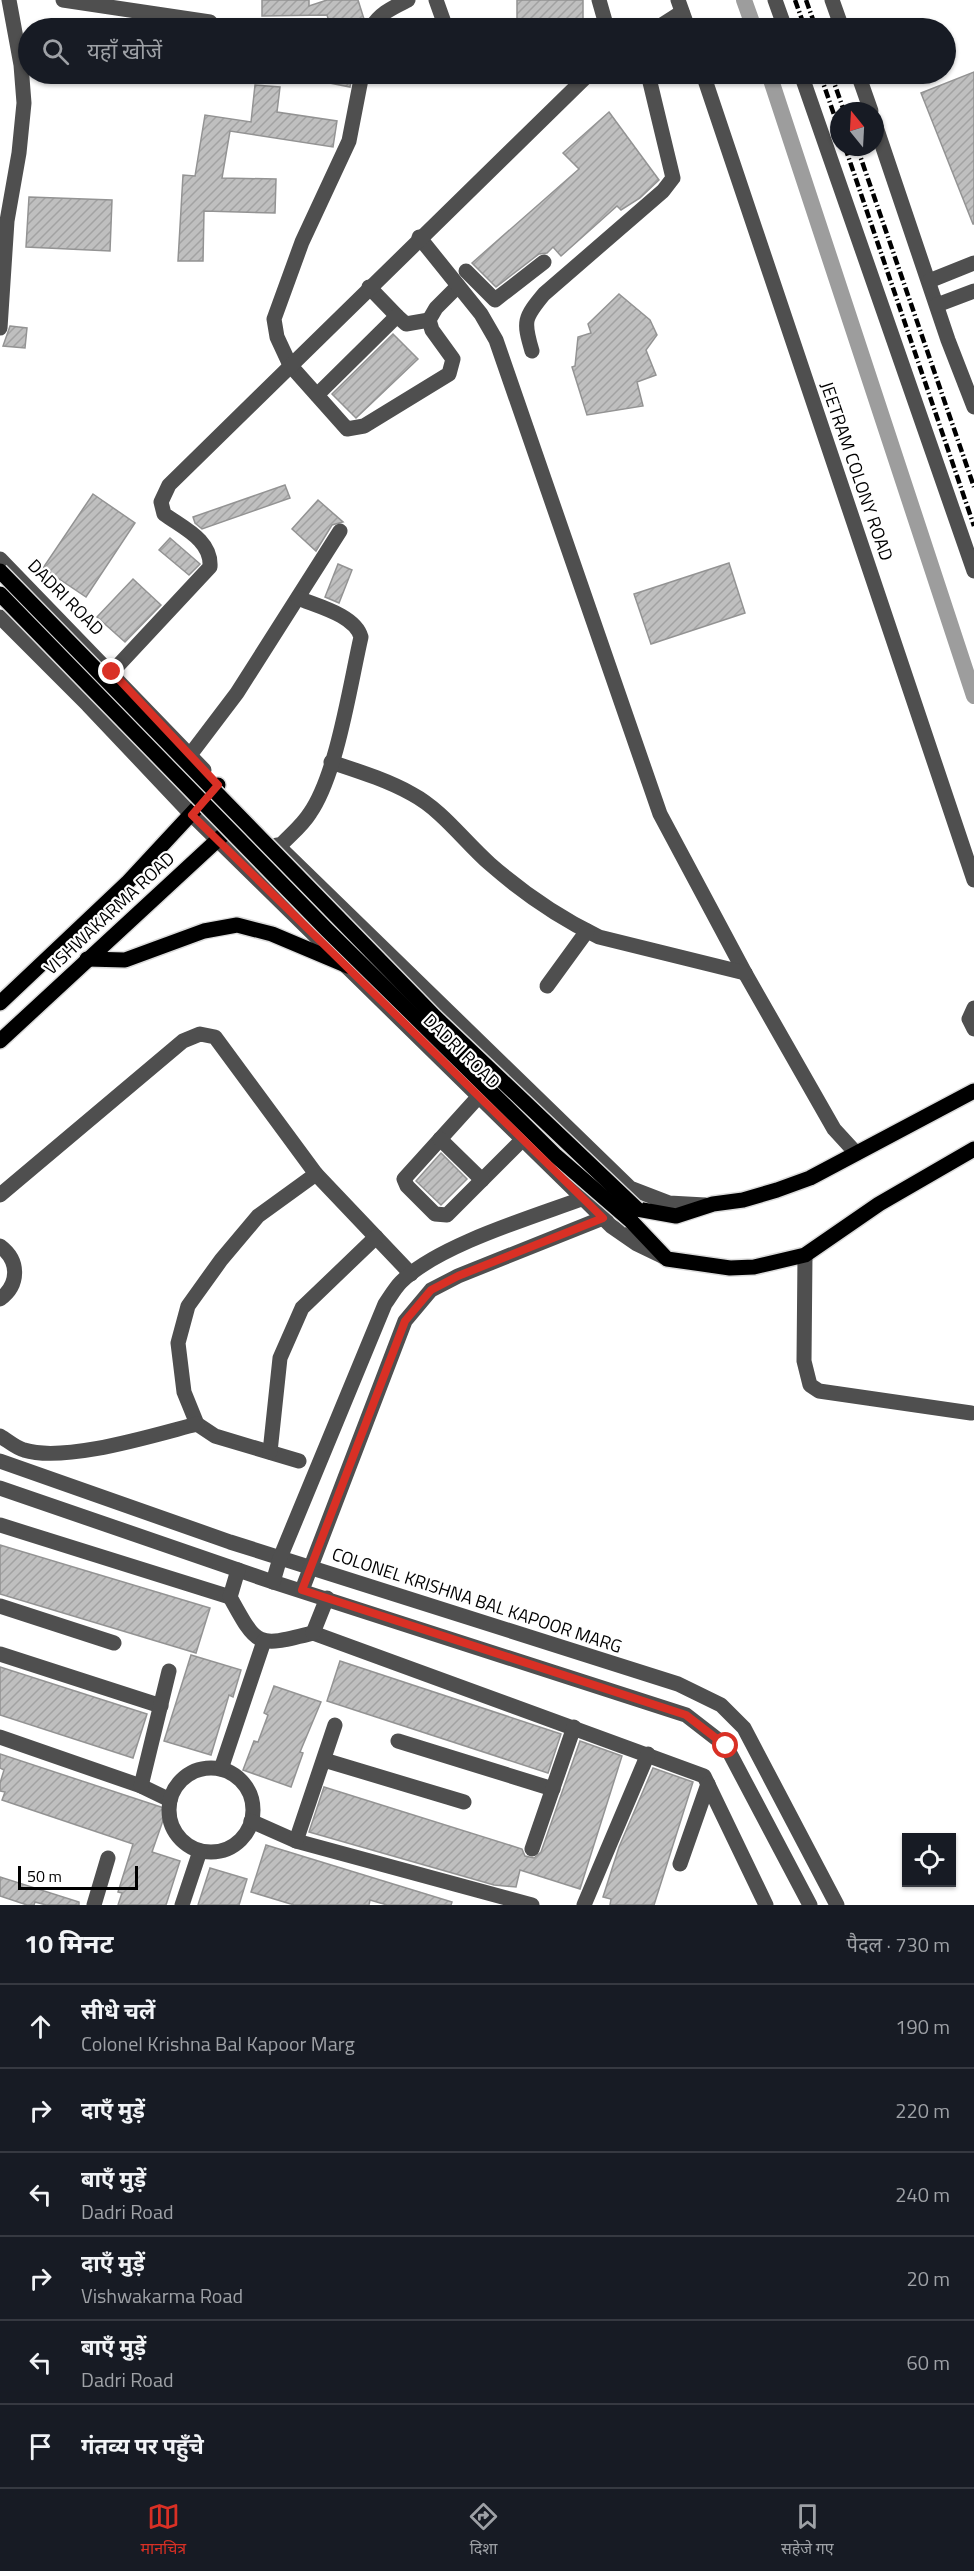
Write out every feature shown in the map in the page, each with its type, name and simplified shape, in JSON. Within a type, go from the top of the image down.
[{"type":"main road","points":[[0,571],[435,1017],[634,1215],[667,1259]]},
{"type":"main road","points":[[0,594],[327,930],[556,1156],[634,1215],[676,1216],[713,1204]]},
{"type":"main road","name":"VISHWAKARMA ROAD","points":[[0,1003],[127,883],[218,785]]},
{"type":"main road","name":"VISHWAKARMA ROAD","points":[[0,1041],[245,814]]},
{"type":"main road","points":[[87,959],[124,960],[204,931],[237,925],[272,934],[348,966]]},
{"type":"main road","name":"DADRI ROAD","points":[[713,1204],[742,1200],[810,1178],[974,1091]]},
{"type":"main road","name":"DADRI ROAD","points":[[667,1259],[730,1268],[754,1267],[805,1255],[879,1204],[974,1149]]},
{"type":"street","points":[[9,0],[18,49]]},
{"type":"street","points":[[63,0],[183,18]]},
{"type":"street","points":[[380,18],[387,10],[408,0]]},
{"type":"street","points":[[436,0],[442,18]]},
{"type":"street","points":[[599,0],[604,18]]},
{"type":"street","points":[[775,0],[781,18]]},
{"type":"street","points":[[832,0],[838,18]]},
{"type":"street","points":[[667,18],[680,6]]},
{"type":"street","points":[[0,328],[7,221],[19,153],[24,104],[22,84]]},
{"type":"street","points":[[360,84],[349,141],[302,242],[274,319],[277,337],[290,365],[347,429],[364,426],[449,374],[453,359],[432,330],[429,320],[436,308],[458,286]]},
{"type":"street","points":[[112,672],[210,567],[211,554],[205,543],[164,514],[161,502],[169,484],[419,237],[579,84]]},
{"type":"street","points":[[532,351],[525,327],[528,314],[544,294],[663,191],[673,178],[650,84]]},
{"type":"street","name":"JEETRAM COLONY ROAD","points":[[706,84],[974,880]]},
{"type":"street","points":[[804,84],[974,571]]},
{"type":"street","points":[[861,84],[867,102]]},
{"type":"street","points":[[884,150],[974,407]]},
{"type":"street","points":[[419,237],[481,314],[496,340],[660,814],[745,973],[834,1129],[856,1153]]},
{"type":"street","points":[[481,314],[495,300],[544,262]]},
{"type":"street","points":[[929,281],[974,263]]},
{"type":"street","points":[[466,271],[495,300]]},
{"type":"street","points":[[369,286],[406,324],[429,320]]},
{"type":"street","points":[[937,305],[974,291]]},
{"type":"street","points":[[317,395],[397,316]]},
{"type":"street","points":[[190,755],[237,693],[340,531]]},
{"type":"street","name":"DADRI ROAD","points":[[0,559],[112,672],[245,814],[630,1188],[669,1203],[692,1206],[713,1204]]},
{"type":"street","points":[[2,622],[32,591]]},
{"type":"street","points":[[279,847],[309,815],[322,794],[361,637],[358,628],[350,621],[298,598]]},
{"type":"street","name":"DADRI ROAD","points":[[2,622],[88,705],[192,815],[524,1138],[603,1218],[637,1244],[667,1259]]},
{"type":"street","points":[[331,762],[413,794],[445,820],[490,864],[568,921],[599,938],[745,973]]},
{"type":"street","points":[[547,986],[587,931]]},
{"type":"street","points":[[974,1008],[969,1019],[974,1029]]},
{"type":"street","points":[[0,1195],[183,1041],[200,1034],[215,1037],[316,1174],[411,1274]]},
{"type":"street","points":[[480,1095],[404,1179],[407,1186],[428,1207],[439,1216],[447,1215],[524,1138]]},
{"type":"street","points":[[440,1138],[482,1180]]},
{"type":"street","points":[[273,1582],[280,1558],[385,1304],[401,1282],[468,1241],[584,1198],[611,1169]]},
{"type":"street","points":[[300,1461],[215,1436],[197,1424],[184,1392],[178,1343],[188,1306],[221,1260],[258,1216],[316,1174]]},
{"type":"street","points":[[302,1590],[405,1321],[416,1305],[431,1290],[458,1276],[603,1218],[630,1188]]},
{"type":"street","points":[[270,1452],[280,1358],[302,1308],[375,1237]]},
{"type":"street","points":[[0,1246],[9,1255],[15,1275],[13,1286],[0,1299]]},
{"type":"street","points":[[805,1255],[804,1361],[810,1385],[819,1391],[971,1413]]},
{"type":"street","points":[[0,1436],[23,1450],[59,1453],[111,1445],[197,1424]]},
{"type":"street","name":"COLONEL KRISHNA BAL KAPOOR MARG","points":[[0,1461],[310,1568],[678,1684],[721,1705],[744,1728],[837,1905]]},
{"type":"street","points":[[0,1488],[273,1582],[686,1715],[726,1746],[810,1905]]},
{"type":"street","points":[[0,1526],[230,1597],[253,1635],[264,1641],[277,1643],[313,1633],[704,1776],[766,1905]]},
{"type":"street","points":[[230,1597],[238,1570]]},
{"type":"street","points":[[313,1633],[327,1598]]},
{"type":"street","points":[[0,1606],[114,1643]]},
{"type":"street","points":[[220,1769],[264,1641]]},
{"type":"street","points":[[0,1654],[161,1706]]},
{"type":"street","points":[[141,1786],[169,1671]]},
{"type":"street","points":[[296,1841],[334,1725]]},
{"type":"street","points":[[532,1850],[574,1727]]},
{"type":"street","points":[[0,1737],[141,1786],[170,1800]]},
{"type":"street","points":[[398,1741],[553,1789]]},
{"type":"street","points":[[584,1905],[648,1754]]},
{"type":"street","points":[[324,1760],[464,1802]]},
{"type":"street","points":[[202,1769],[220,1769],[238,1778],[244,1785],[252,1802],[251,1821],[248,1830],[236,1844],[219,1851],[200,1851],[177,1836],[169,1819],[170,1800],[172,1791],[184,1777],[202,1769]]},
{"type":"street","points":[[680,1864],[708,1784]]},
{"type":"street","points":[[251,1821],[296,1841],[532,1905]]},
{"type":"street","points":[[182,1905],[200,1851]]},
{"type":"street","points":[[94,1905],[108,1858]]},
{"type":"building","points":[[262,0],[309,0],[309,6],[327,0],[358,0],[364,18],[328,18],[327,15],[262,16]]},
{"type":"building","points":[[517,0],[583,0],[583,18],[517,18]]},
{"type":"building","points":[[974,72],[974,224],[921,93],[944,84],[956,84],[956,79]]},
{"type":"building","points":[[335,84],[350,84],[350,87]]},
{"type":"building","points":[[255,85],[280,87],[277,112],[337,121],[333,147],[230,131],[222,178],[276,179],[275,213],[204,211],[203,261],[178,261],[183,175],[195,176],[205,115],[251,122]]},
{"type":"building","points":[[609,112],[659,180],[640,198],[621,210],[617,206],[561,256],[553,247],[547,253],[539,254],[496,287],[472,263],[579,169],[563,153]]},
{"type":"building","points":[[29,197],[112,200],[110,251],[26,247]]},
{"type":"building","points":[[619,294],[650,320],[657,335],[646,350],[656,375],[637,382],[643,406],[587,415],[572,367],[575,366],[578,337],[591,333],[588,324]]},
{"type":"building","points":[[10,326],[27,328],[25,348],[3,346]]},
{"type":"building","points":[[393,334],[418,359],[356,418],[332,394]]},
{"type":"building","points":[[285,485],[290,498],[202,529],[195,523],[193,517]]},
{"type":"building","points":[[93,494],[135,523],[86,597],[43,568]]},
{"type":"building","points":[[318,500],[343,522],[332,525],[316,551],[292,529]]},
{"type":"building","points":[[170,538],[200,564],[189,575],[159,550]]},
{"type":"building","points":[[729,563],[745,613],[651,644],[634,594]]},
{"type":"building","points":[[338,564],[352,570],[339,603],[325,597]]},
{"type":"building","points":[[133,579],[161,605],[125,642],[97,617]]},
{"type":"building","points":[[441,1153],[467,1179],[441,1205],[416,1181]]},
{"type":"building","points":[[0,1545],[210,1608],[196,1653],[0,1594]]},
{"type":"building","points":[[191,1655],[241,1670],[233,1697],[229,1695],[211,1755],[164,1741]]},
{"type":"building","points":[[340,1661],[561,1734],[548,1773],[327,1701]]},
{"type":"building","points":[[0,1667],[147,1714],[133,1758],[0,1715]]},
{"type":"building","points":[[274,1686],[321,1702],[300,1752],[303,1753],[291,1787],[243,1770],[254,1741],[258,1742],[268,1715],[264,1713]]},
{"type":"building","points":[[580,1741],[622,1756],[580,1889],[520,1870],[516,1887],[494,1885],[309,1832],[324,1787],[522,1849],[525,1856],[534,1858],[541,1852]]},
{"type":"building","points":[[0,1754],[167,1809],[152,1852],[180,1861],[166,1905],[118,1905],[122,1893],[118,1892],[133,1844],[2,1800],[5,1792],[0,1791],[4,1770],[0,1768]]},
{"type":"building","points":[[653,1768],[693,1782],[654,1905],[610,1905],[611,1899],[603,1897],[619,1847]]},
{"type":"building","points":[[266,1845],[452,1902],[451,1905],[387,1905],[370,1900],[369,1905],[294,1905],[251,1892]]},
{"type":"building","points":[[210,1868],[247,1879],[239,1905],[198,1905]]},
{"type":"building","points":[[0,1877],[79,1902],[79,1905],[46,1905],[35,1902],[34,1905],[27,1905],[0,1896]]},
{"type":"waterway","points":[[744,0],[750,18]]},
{"type":"waterway","points":[[772,84],[974,696]]},
{"type":"railway","points":[[795,0],[801,18]]},
{"type":"railway","points":[[806,0],[812,18]]},
{"type":"railway","points":[[823,84],[830,103]]},
{"type":"railway","points":[[835,84],[841,102]]},
{"type":"railway","points":[[848,156],[974,526]]},
{"type":"railway","points":[[860,156],[974,487]]},
{"type":"route","points":[[112,672],[218,785],[192,815],[536,1149],[603,1218],[458,1276],[431,1290],[416,1305],[405,1321],[302,1590],[686,1715],[726,1746]]}]
